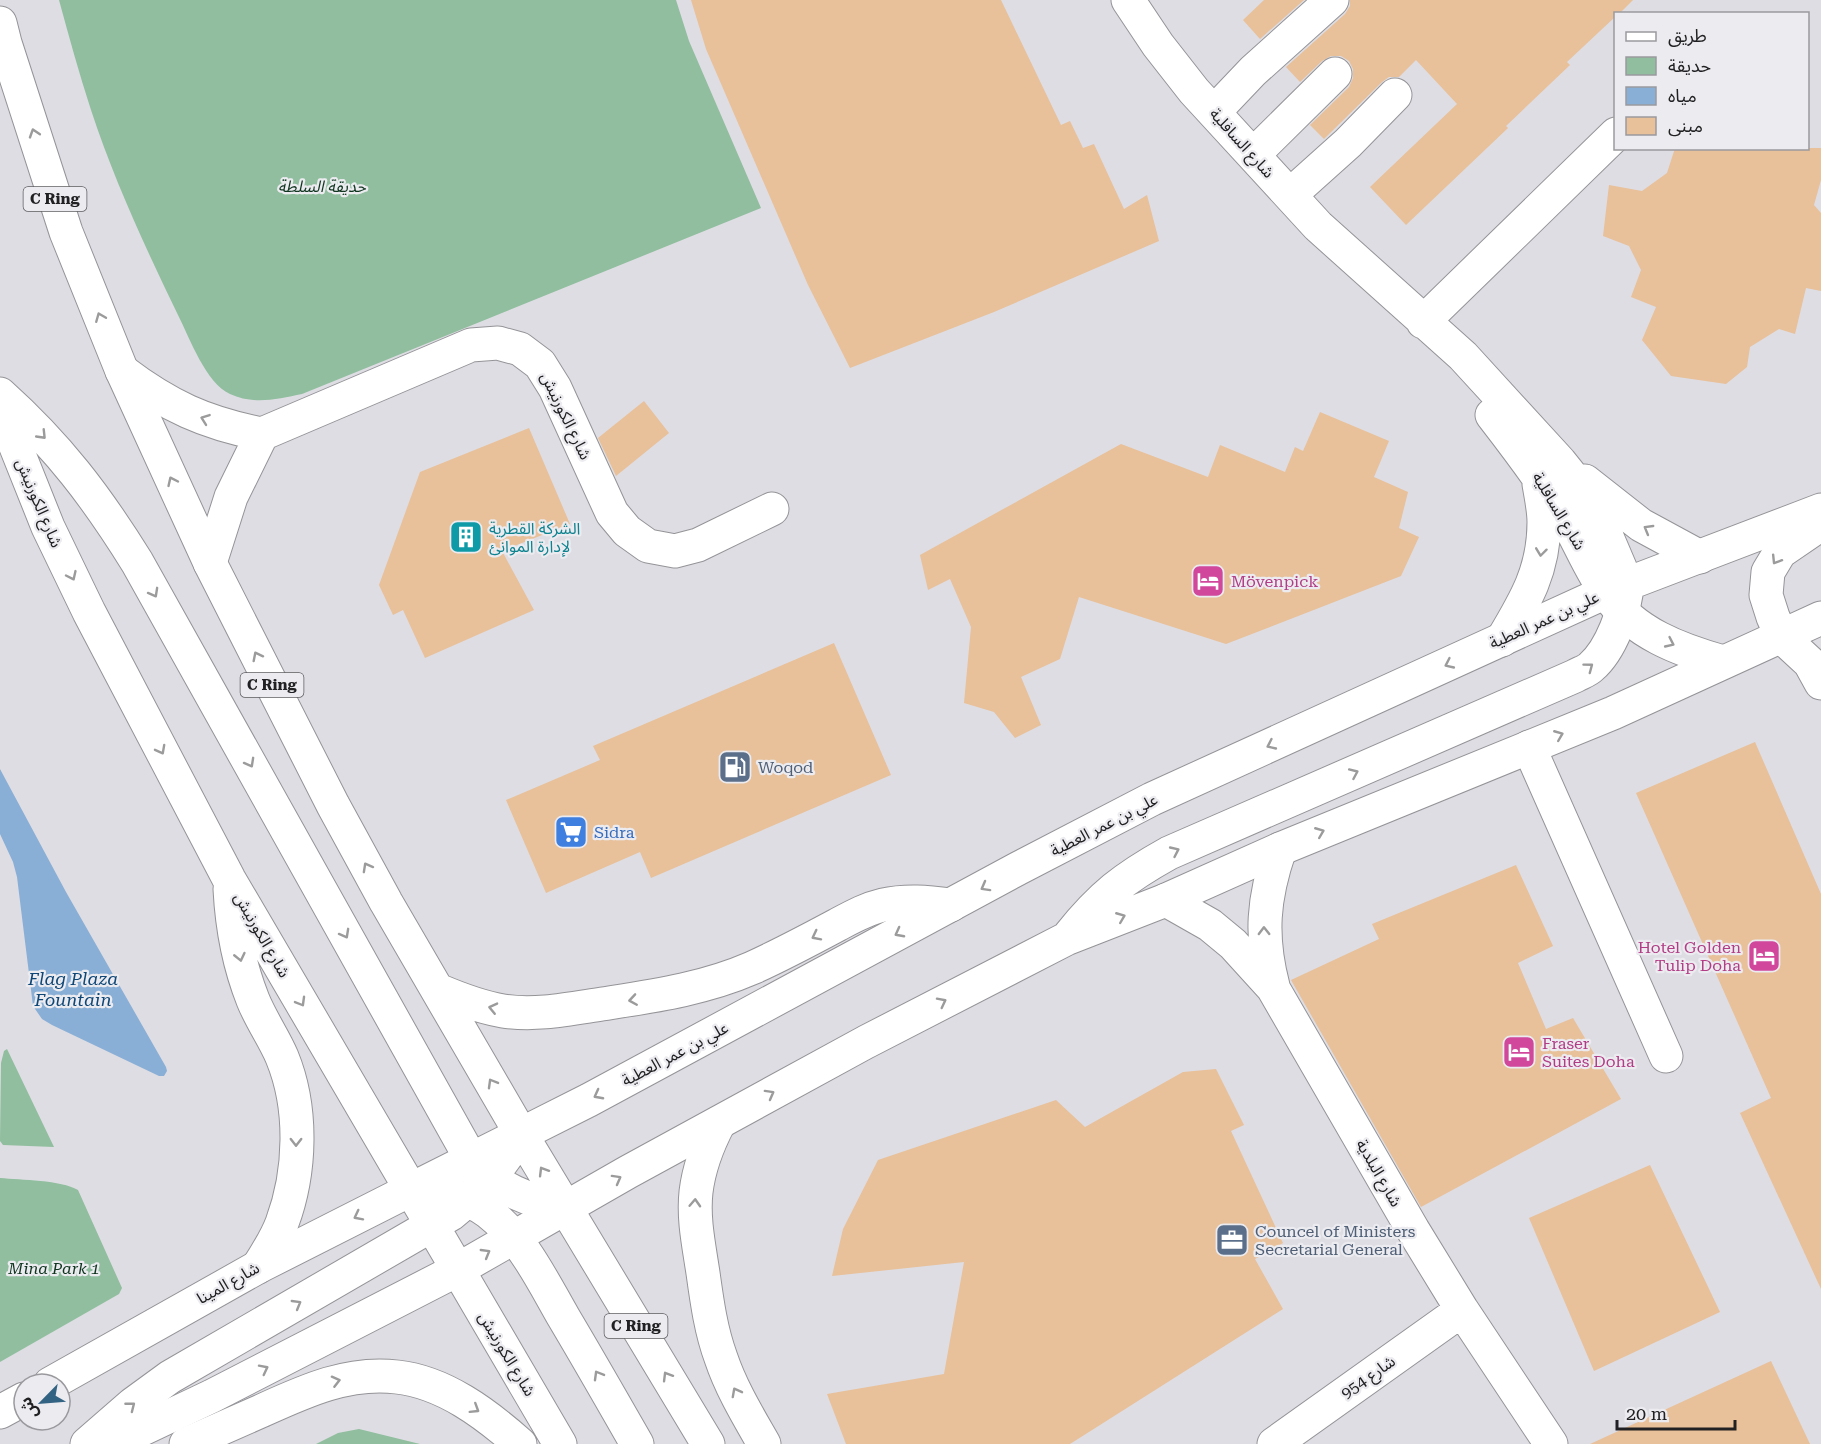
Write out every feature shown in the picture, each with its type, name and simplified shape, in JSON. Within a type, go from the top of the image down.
[{"type":"main road","name":"شارع السافلية","points":[[1128,0],[1158,45],[1214,112],[1318,226],[1423,322],[1444,338],[1482,376],[1548,468],[1562,512],[1618,597],[1645,630],[1696,655],[1723,662]]},
{"type":"main road","points":[[1214,112],[1253,71],[1332,0]]},
{"type":"main road","name":"C Ring","points":[[0,23],[66,231],[122,371],[210,563],[333,805],[521,1134],[708,1444]]},
{"type":"main road","points":[[1253,155],[1335,74]]},
{"type":"main road","points":[[1290,195],[1348,143],[1395,95]]},
{"type":"main road","points":[[1423,322],[1614,136]]},
{"type":"main road","name":"شارع الكورنيش","points":[[262,434],[471,345],[498,343],[520,349],[540,364],[555,387],[612,513],[627,531],[648,546],[675,551],[698,545],[772,509]]},
{"type":"main road","points":[[122,371],[147,390],[201,419],[262,434],[231,497],[210,563]]},
{"type":"main road","points":[[0,394],[58,451],[87,486],[137,562],[476,1179],[486,1210],[515,1237],[638,1444]]},
{"type":"main road","name":"شارع الكورنيش","points":[[0,406],[48,526],[89,612],[229,879],[560,1444]]},
{"type":"main road","points":[[1502,640],[1521,608],[1540,565],[1548,468],[1641,525],[1700,557]]},
{"type":"main road","name":"علي بن عمر العطية","points":[[410,1190],[476,1179],[521,1134],[1152,800],[1502,640],[1618,597],[1700,557],[1821,510]]},
{"type":"main road","points":[[1821,524],[1780,552],[1768,572],[1766,595],[1782,637],[1810,663],[1821,683]]},
{"type":"main road","points":[[1066,939],[1111,889],[1169,853],[1591,667],[1603,654],[1618,597]]},
{"type":"main road","points":[[111,1444],[222,1391],[457,1270],[866,1042],[1066,939],[1166,900],[1280,849],[1613,713],[1821,618]]},
{"type":"main road","points":[[1529,747],[1666,1056]]},
{"type":"main road","name":"شارع البلدية","points":[[1273,988],[1266,960],[1265,902],[1280,849]]},
{"type":"main road","points":[[229,879],[232,921],[240,962],[254,1002],[282,1058],[291,1088],[295,1120],[295,1168],[290,1197],[281,1225],[258,1267]]},
{"type":"main road","name":"شارع البلدية","points":[[1166,900],[1210,925],[1233,944],[1273,988],[1381,1178],[1462,1310],[1551,1444]]},
{"type":"main road","points":[[438,990],[482,1006],[526,1013],[550,1012],[654,996],[702,986],[726,978],[773,958],[859,913],[881,905],[927,902],[951,905]]},
{"type":"main road","points":[[719,1123],[705,1155],[696,1190],[697,1238],[713,1332],[721,1358],[731,1383],[764,1444]]},
{"type":"main road","points":[[476,1179],[539,1203],[566,1208]]},
{"type":"main road","points":[[87,1444],[133,1404],[170,1377],[451,1214],[476,1179]]},
{"type":"main road","name":"شارع المينا","points":[[71,1372],[258,1267],[410,1190]]},
{"type":"main road","name":"شارع 954","points":[[1274,1444],[1462,1310]]},
{"type":"main road","points":[[186,1444],[321,1385],[346,1378],[372,1376],[398,1377],[423,1383],[450,1394],[475,1408],[520,1444]]},
{"type":"green space","name":"حديقة السلطة","points":[[59,0],[676,0],[689,41],[761,208],[302,394],[266,400],[239,397],[221,388],[206,370],[193,348],[142,240],[100,136]]},
{"type":"green space","points":[[7,1049],[54,1147],[3,1145],[0,1141],[1,1063],[4,1051]]},
{"type":"green space","name":"Mina Park 1","points":[[0,1178],[51,1182],[78,1190],[122,1288],[119,1294],[0,1362]]},
{"type":"green space","points":[[359,1429],[420,1444],[316,1444],[338,1433]]},
{"type":"water","name":"Flag Plaza Fountain","points":[[0,769],[66,892],[166,1067],[167,1071],[164,1076],[159,1076],[52,1025],[42,1019],[33,1006],[17,877],[0,834]]},
{"type":"building","points":[[691,0],[1001,0],[1061,125],[1070,121],[1083,148],[1094,144],[1124,209],[1147,195],[1159,241],[994,312],[850,368],[808,285],[706,49]]},
{"type":"building","points":[[1264,0],[1304,0],[1260,39],[1243,20]]},
{"type":"building","points":[[1350,0],[1633,0],[1621,12],[1614,12],[1614,18],[1567,62],[1570,65],[1406,225],[1370,187],[1457,104],[1416,60],[1399,77],[1389,77],[1382,82],[1324,139],[1310,125],[1349,87],[1353,78],[1353,69],[1349,61],[1341,56],[1331,56],[1322,61],[1300,82],[1286,67],[1345,14],[1350,6]]},
{"type":"building","points":[[1809,148],[1821,148],[1821,180],[1814,205],[1821,213],[1821,291],[1806,288],[1795,334],[1779,329],[1750,347],[1747,367],[1726,384],[1671,376],[1642,340],[1656,307],[1631,297],[1641,270],[1629,246],[1603,236],[1609,185],[1642,191],[1667,173],[1674,150],[1809,150]]},
{"type":"building","points":[[644,401],[669,433],[616,476],[598,438]]},
{"type":"building","points":[[1320,412],[1389,441],[1374,477],[1408,492],[1399,528],[1419,537],[1401,576],[1226,644],[1079,597],[1060,659],[1021,677],[1041,725],[1015,738],[994,712],[964,703],[971,627],[950,579],[928,590],[920,555],[1121,444],[1208,477],[1220,445],[1285,472],[1295,447],[1303,451]]},
{"type":"building","name":"الشركة القطرية لإدارة الموانئ","points":[[529,428],[570,524],[502,551],[534,610],[425,658],[403,610],[393,615],[379,585],[420,472]]},
{"type":"building","name":"Woqod","points":[[834,643],[891,775],[651,878],[640,852],[546,893],[506,800],[600,760],[593,746]]},
{"type":"building","name":"Hotel Golden Tulip Doha","points":[[1755,742],[1821,894],[1821,1289],[1740,1113],[1771,1098],[1636,793]]},
{"type":"building","name":"Fraser Suites Doha","points":[[1516,865],[1553,946],[1518,963],[1546,1029],[1573,1018],[1621,1099],[1421,1207],[1291,980],[1379,939],[1372,924]]},
{"type":"building","points":[[1216,1069],[1244,1125],[1231,1131],[1283,1243],[1255,1259],[1283,1309],[1070,1444],[846,1444],[827,1394],[944,1374],[964,1262],[832,1276],[843,1229],[878,1160],[1056,1100],[1085,1127],[1183,1072]]},
{"type":"building","points":[[1650,1165],[1720,1312],[1594,1371],[1529,1218]]},
{"type":"building","points":[[1771,1361],[1810,1444],[1590,1444]]},
{"type":"place","name":"الشركة القطرية لإدارة الموانئ","points":[[466,537]]},
{"type":"place","name":"Mövenpick","points":[[1208,581]]},
{"type":"place","name":"Woqod","points":[[735,767]]},
{"type":"place","name":"Sidra","points":[[571,832]]},
{"type":"place","name":"Hotel Golden Tulip Doha","points":[[1764,956]]},
{"type":"place","name":"Fraser Suites Doha","points":[[1519,1052]]},
{"type":"place","name":"Councel of Ministers Secretarial General","points":[[1232,1240]]}]
